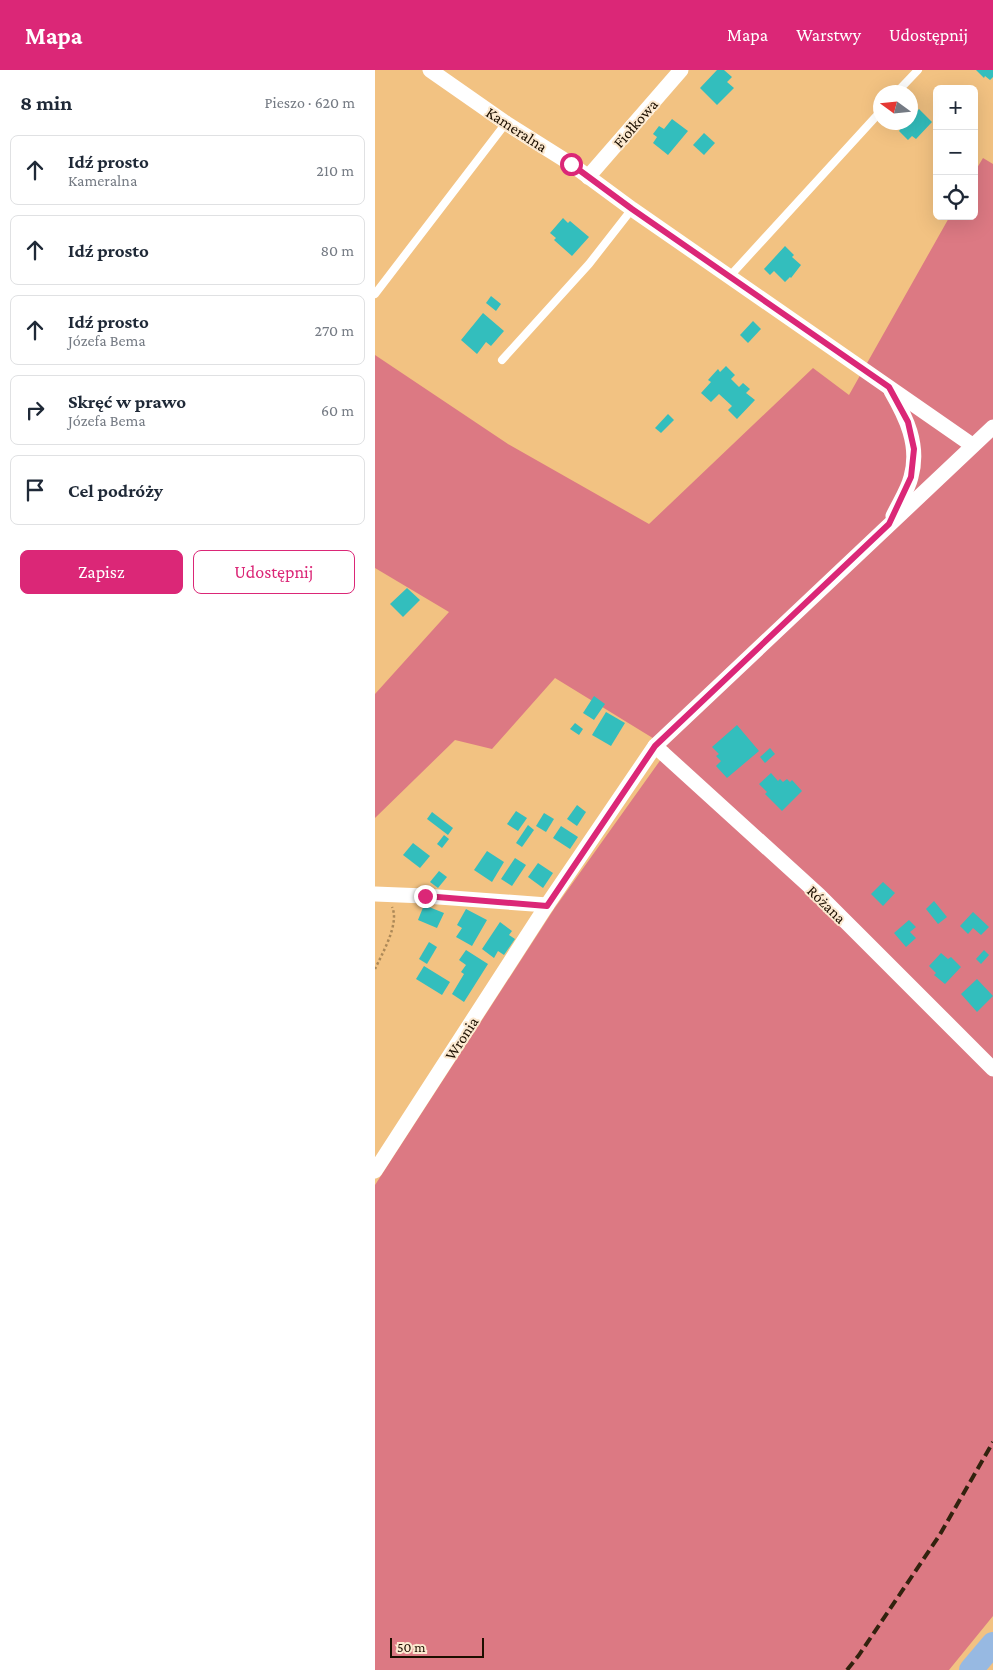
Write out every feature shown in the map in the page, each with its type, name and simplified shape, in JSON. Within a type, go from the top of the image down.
[{"type":"main road","points":[[971,1670],[993,1644]]},
{"type":"street","name":"Kameralna","points":[[431,70],[506,123],[571,164],[632,209],[972,446]]},
{"type":"street","name":"Fiołkowa","points":[[589,177],[681,70]]},
{"type":"street","points":[[889,387],[908,422],[914,449],[911,477],[889,524]]},
{"type":"street","name":"Wronia","points":[[376,1167],[547,906],[655,746],[993,427]]},
{"type":"street","name":"Różana","points":[[655,746],[819,895],[993,1069]]},
{"type":"street","points":[[381,895],[425,896],[547,906]]},
{"type":"lane","points":[[904,85],[918,70]]},
{"type":"lane","points":[[729,276],[873,120]]},
{"type":"lane","points":[[375,294],[506,123]]},
{"type":"lane","points":[[502,360],[589,264],[632,209]]},
{"type":"path","points":[[375,969],[390,937],[395,912],[381,895]]},
{"type":"shaded area","points":[[983,158],[993,164],[993,1616],[949,1670],[375,1670],[375,1185],[554,909],[669,748],[555,678],[492,749],[455,740],[375,818],[375,694],[449,612],[375,568],[375,355],[508,444],[649,524],[813,368],[849,395],[948,220],[978,220],[978,166]]},
{"type":"building","points":[[717,70],[724,70],[732,77],[727,82],[734,88],[717,105],[700,88]]},
{"type":"building","points":[[976,70],[993,70],[993,77],[990,80],[985,76],[984,78]]},
{"type":"building","points":[[919,109],[932,122],[916,139],[912,136],[908,140],[899,131],[918,130]]},
{"type":"building","points":[[672,119],[688,131],[668,155],[653,143],[657,137],[653,134],[659,126],[664,129]]},
{"type":"building","points":[[704,133],[715,143],[704,155],[693,145]]},
{"type":"building","points":[[563,218],[568,223],[570,221],[589,237],[572,256],[554,240],[556,238],[550,233]]},
{"type":"building","points":[[785,246],[794,255],[792,257],[801,265],[791,278],[785,282],[774,271],[770,275],[764,269]]},
{"type":"building","points":[[491,296],[501,304],[496,311],[486,303]]},
{"type":"building","points":[[483,313],[504,331],[491,346],[486,342],[477,354],[461,340]]},
{"type":"building","points":[[753,321],[761,329],[748,343],[740,335]]},
{"type":"building","points":[[726,366],[735,375],[731,379],[739,387],[743,383],[750,389],[746,393],[755,400],[737,419],[728,410],[732,406],[719,394],[711,402],[701,393],[711,382],[708,380],[718,369],[720,372]]},
{"type":"building","points":[[668,414],[674,420],[661,433],[655,428]]},
{"type":"building","points":[[407,588],[420,600],[403,617],[390,604]]},
{"type":"building","points":[[594,696],[605,704],[594,720],[583,713]]},
{"type":"building","points":[[606,712],[625,723],[611,746],[592,735]]},
{"type":"building","points":[[575,723],[583,729],[579,735],[570,729]]},
{"type":"building","points":[[737,725],[759,751],[727,778],[716,766],[721,761],[716,756],[719,754],[712,747]]},
{"type":"building","points":[[770,748],[775,754],[765,763],[760,757]]},
{"type":"building","points":[[771,773],[778,781],[780,779],[783,782],[787,779],[790,782],[792,780],[802,791],[782,811],[765,794],[767,792],[759,784]]},
{"type":"building","points":[[577,805],[586,812],[577,826],[567,819]]},
{"type":"building","points":[[516,811],[527,818],[518,831],[507,824]]},
{"type":"building","points":[[432,812],[453,828],[448,835],[427,819]]},
{"type":"building","points":[[544,813],[554,819],[546,832],[536,826]]},
{"type":"building","points":[[528,825],[534,830],[522,847],[516,843]]},
{"type":"building","points":[[561,826],[578,837],[570,849],[553,838]]},
{"type":"building","points":[[444,835],[449,839],[442,848],[437,844]]},
{"type":"building","points":[[413,843],[430,856],[420,868],[403,855]]},
{"type":"building","points":[[487,851],[504,862],[492,882],[474,870]]},
{"type":"building","points":[[515,858],[526,865],[512,886],[501,879]]},
{"type":"building","points":[[538,863],[553,873],[543,888],[528,877]]},
{"type":"building","points":[[439,871],[447,877],[438,888],[430,882]]},
{"type":"building","points":[[883,882],[895,893],[883,906],[871,894]]},
{"type":"building","points":[[934,901],[947,917],[938,924],[926,909]]},
{"type":"building","points":[[424,905],[444,913],[437,928],[418,920]]},
{"type":"building","points":[[466,909],[487,920],[472,946],[456,937],[462,928],[457,925]]},
{"type":"building","points":[[973,912],[989,927],[981,935],[973,928],[968,934],[960,926]]},
{"type":"building","points":[[909,920],[916,927],[910,932],[916,938],[906,947],[894,933]]},
{"type":"building","points":[[500,922],[512,931],[509,935],[515,939],[504,955],[498,951],[494,958],[482,949]]},
{"type":"building","points":[[429,942],[437,947],[427,964],[419,959]]},
{"type":"building","points":[[466,950],[488,964],[464,1002],[452,994],[464,974],[461,972],[466,965],[459,960]]},
{"type":"building","points":[[984,950],[989,955],[981,964],[976,959]]},
{"type":"building","points":[[941,953],[948,959],[951,957],[961,967],[945,984],[934,975],[936,973],[929,966]]},
{"type":"building","points":[[424,966],[450,982],[442,995],[416,979]]},
{"type":"building","points":[[977,979],[993,996],[977,1012],[961,994]]},
{"type":"railway","points":[[847,1670],[939,1536],[993,1442]]},
{"type":"route","points":[[425,896],[547,906],[655,746],[889,524],[911,477],[914,449],[908,422],[889,387],[632,209],[571,164]]}]
